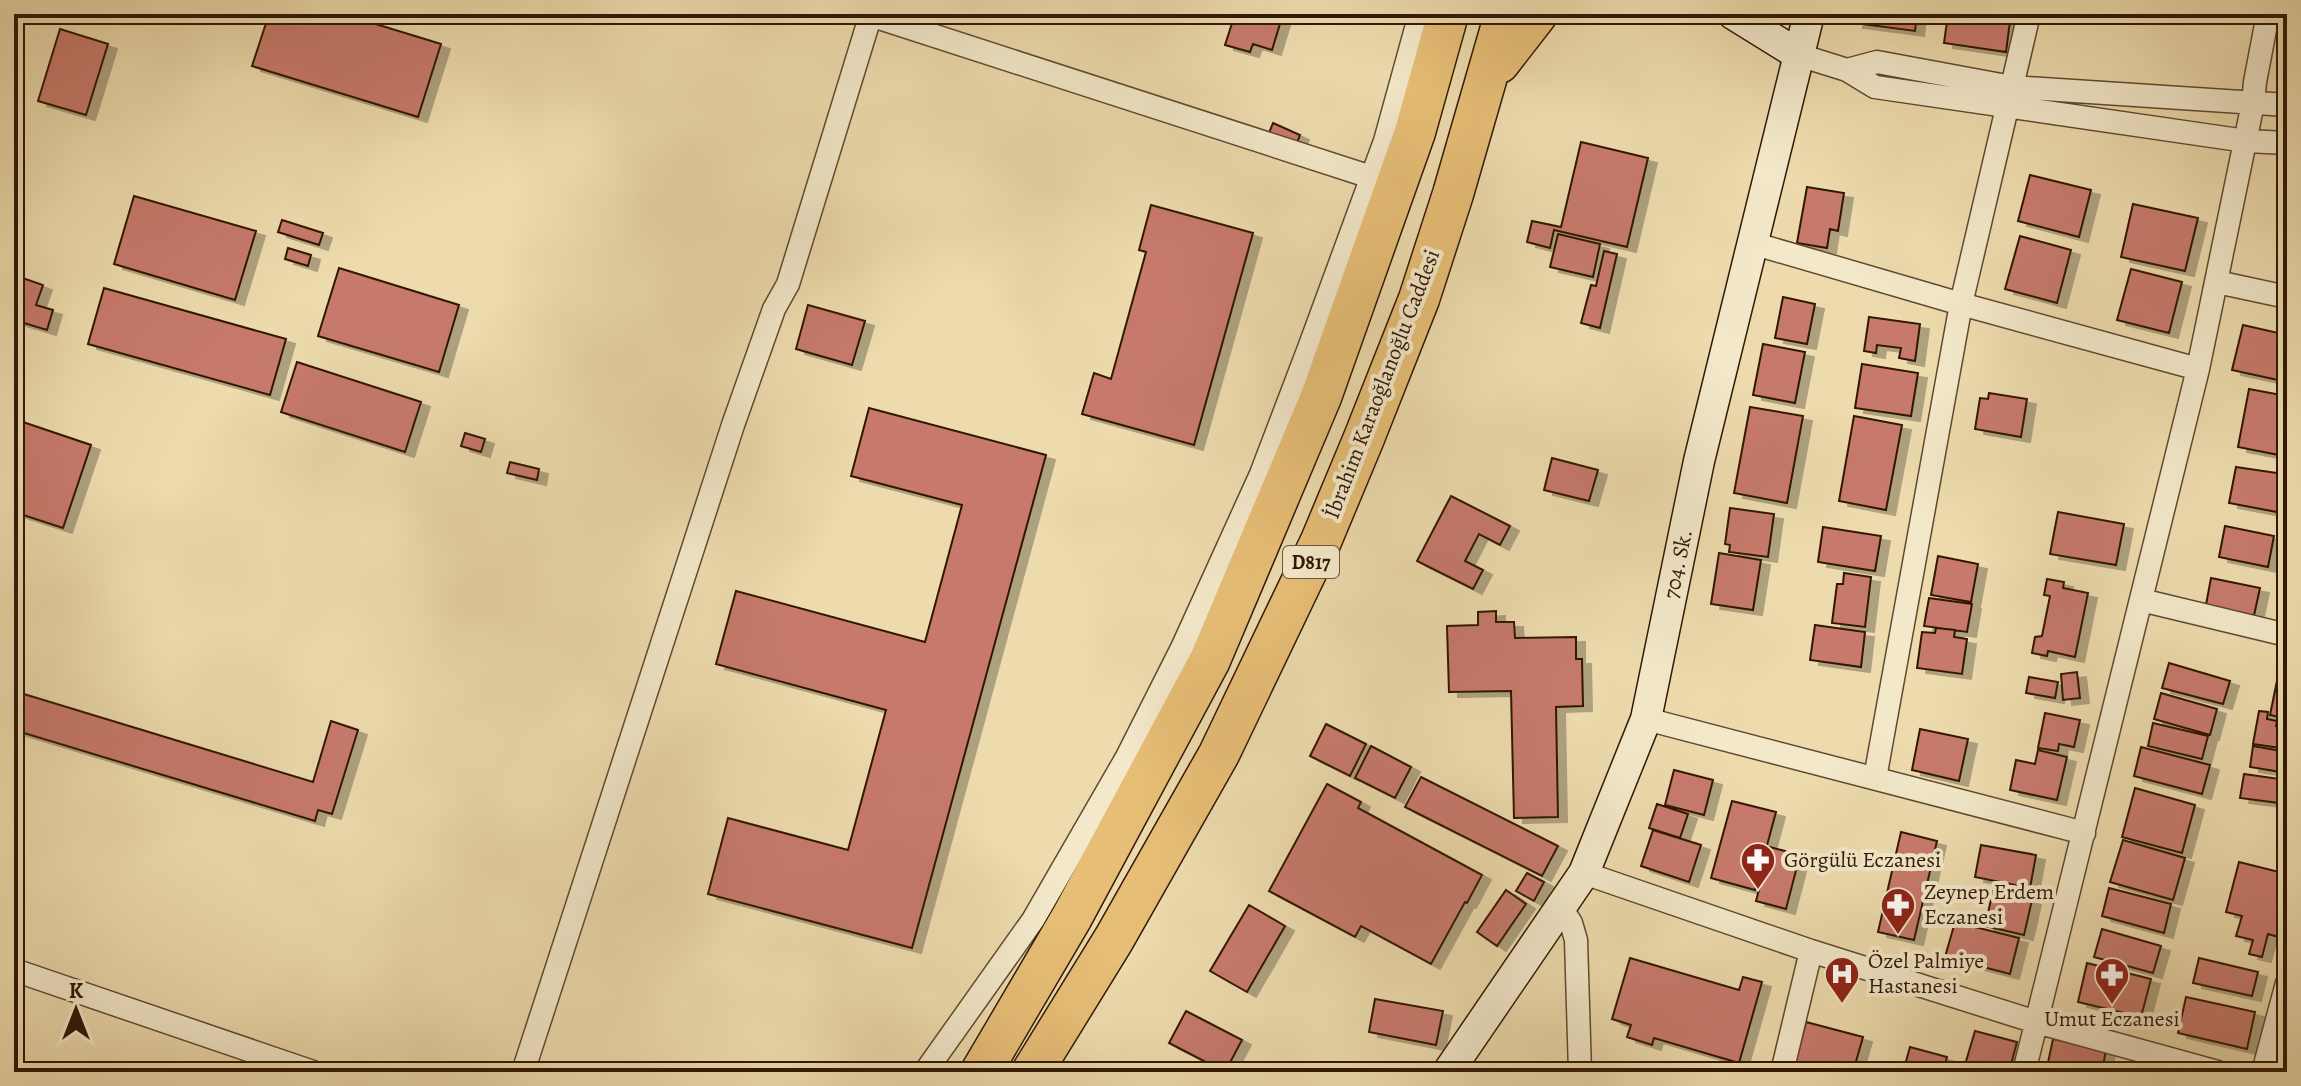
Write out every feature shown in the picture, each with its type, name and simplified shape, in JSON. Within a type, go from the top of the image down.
[{"type":"highway","name":"D817","points":[[981,1072],[1072,917],[1210,660],[1321,397],[1415,132],[1448,14]]},
{"type":"highway","name":"İbrahim Karaoğlanoğlu Caddesi","points":[[1032,1072],[1114,939],[1219,754],[1321,541],[1419,299],[1505,14]]},
{"type":"highway","points":[[1487,79],[1537,14]]},
{"type":"street","points":[[523,1072],[733,425],[774,309],[788,284],[870,14],[1371,177]]},
{"type":"street","points":[[925,1072],[1033,920],[1127,757],[1182,648],[1261,474],[1385,141],[1420,14]]},
{"type":"street","points":[[1733,14],[1799,55],[1847,70],[1875,87],[2009,97],[2287,105]]},
{"type":"street","name":"704. Sk.","points":[[1448,1072],[1584,873],[1646,719],[1699,461],[1809,14]]},
{"type":"street","points":[[1875,778],[1961,304],[2029,14]]},
{"type":"street","points":[[2024,1072],[2198,369],[2246,141],[2268,14]]},
{"type":"street","points":[[2009,97],[2246,141],[2287,143]]},
{"type":"street","points":[[1752,243],[2198,369]]},
{"type":"street","points":[[2217,282],[2287,297]]},
{"type":"street","points":[[2141,600],[2287,635]]},
{"type":"street","points":[[1646,719],[2084,833]]},
{"type":"street","points":[[1584,873],[1811,951],[2036,1022],[2218,1072]]},
{"type":"street","points":[[1561,907],[1571,923],[1576,940],[1580,1072]]},
{"type":"street","points":[[1782,1072],[1811,951]]},
{"type":"street","points":[[14,970],[313,1072]]},
{"type":"street","points":[[2263,1072],[2287,983]]},
{"type":"building","points":[[269,14],[343,14],[441,44],[418,117],[252,66]]},
{"type":"building","points":[[1235,14],[1283,14],[1272,50],[1253,44],[1250,52],[1225,45]]},
{"type":"building","points":[[1855,14],[1917,14],[1915,31],[1854,23]]},
{"type":"building","points":[[1948,14],[2011,14],[2006,52],[1944,43]]},
{"type":"building","points":[[60,29],[108,44],[86,115],[38,101]]},
{"type":"building","points":[[1273,123],[1300,135],[1294,150],[1267,138]]},
{"type":"building","points":[[1581,142],[1648,158],[1627,247],[1554,230],[1550,248],[1527,242],[1532,221],[1561,227]]},
{"type":"building","points":[[2030,175],[2091,190],[2079,237],[2018,221]]},
{"type":"building","points":[[2282,184],[2287,184],[2287,254],[2283,255]]},
{"type":"building","points":[[1807,187],[1844,193],[1838,231],[1830,229],[1827,248],[1797,243]]},
{"type":"building","points":[[134,196],[256,231],[235,300],[114,264]]},
{"type":"building","points":[[2133,204],[2198,218],[2185,271],[2121,257]]},
{"type":"building","points":[[1151,205],[1253,233],[1194,445],[1082,414],[1094,373],[1111,379],[1146,252],[1139,250]]},
{"type":"building","points":[[282,220],[323,233],[319,245],[278,232]]},
{"type":"building","points":[[1558,234],[1600,244],[1593,277],[1550,267]]},
{"type":"building","points":[[2020,236],[2071,250],[2057,303],[2005,289]]},
{"type":"building","points":[[288,248],[311,255],[308,266],[285,259]]},
{"type":"building","points":[[1604,251],[1617,254],[1600,328],[1581,323],[1591,285],[1596,286]]},
{"type":"building","points":[[339,268],[459,305],[439,372],[318,336]]},
{"type":"building","points":[[2131,269],[2182,282],[2169,333],[2117,320]]},
{"type":"building","points":[[14,275],[43,285],[36,305],[53,310],[47,330],[14,320]]},
{"type":"building","points":[[104,288],[286,339],[270,395],[88,344]]},
{"type":"building","points":[[1783,297],[1815,304],[1807,344],[1775,338]]},
{"type":"building","points":[[808,305],[865,321],[852,365],[796,349]]},
{"type":"building","points":[[1869,317],[1920,324],[1915,361],[1899,358],[1901,348],[1877,345],[1876,353],[1864,351]]},
{"type":"building","points":[[2243,325],[2287,335],[2287,382],[2232,370]]},
{"type":"building","points":[[1763,344],[1805,352],[1795,403],[1753,395]]},
{"type":"building","points":[[297,362],[421,402],[405,452],[281,412]]},
{"type":"building","points":[[1862,364],[1918,373],[1911,416],[1855,408]]},
{"type":"building","points":[[2249,389],[2287,396],[2284,456],[2238,447]]},
{"type":"building","points":[[1989,393],[2027,399],[2021,437],[1975,429],[1980,398],[1988,399]]},
{"type":"building","points":[[1750,407],[1803,416],[1787,503],[1734,493]]},
{"type":"building","points":[[869,408],[1046,455],[912,948],[708,894],[728,818],[848,850],[886,710],[716,664],[736,591],[925,642],[962,505],[851,476]]},
{"type":"building","points":[[1854,416],[1902,425],[1886,510],[1839,501]]},
{"type":"building","points":[[14,419],[91,445],[63,528],[14,512]]},
{"type":"building","points":[[465,433],[485,439],[481,452],[461,446]]},
{"type":"building","points":[[1552,458],[1598,470],[1589,501],[1544,490]]},
{"type":"building","points":[[510,462],[539,469],[537,480],[507,473]]},
{"type":"building","points":[[2236,467],[2284,474],[2277,512],[2229,503]]},
{"type":"building","points":[[1451,496],[1510,526],[1500,545],[1479,534],[1465,561],[1483,570],[1473,589],[1417,561]]},
{"type":"building","points":[[1730,508],[1774,514],[1768,557],[1729,552],[1730,545],[1725,544]]},
{"type":"building","points":[[2058,512],[2124,524],[2116,565],[2050,554]]},
{"type":"building","points":[[2225,526],[2274,536],[2268,567],[2219,557]]},
{"type":"building","points":[[1823,527],[1881,536],[1875,571],[1818,562]]},
{"type":"building","points":[[1719,553],[1761,560],[1753,610],[1711,604]]},
{"type":"building","points":[[1938,556],[1978,564],[1971,602],[1931,595]]},
{"type":"building","points":[[1844,573],[1871,577],[1865,627],[1832,623],[1837,584],[1843,584]]},
{"type":"building","points":[[2211,578],[2260,588],[2253,620],[2205,610]]},
{"type":"building","points":[[2047,579],[2064,582],[2063,588],[2088,593],[2075,657],[2048,651],[2047,656],[2032,653],[2035,637],[2042,636],[2050,596],[2044,595]]},
{"type":"building","points":[[1929,598],[1972,604],[1967,632],[1924,626]]},
{"type":"building","points":[[1496,611],[1496,622],[1514,622],[1515,638],[1576,637],[1576,659],[1582,659],[1583,706],[1556,707],[1558,817],[1514,818],[1511,691],[1449,692],[1447,626],[1478,625],[1478,612]]},
{"type":"building","points":[[1815,625],[1865,632],[1861,667],[1810,660]]},
{"type":"building","points":[[1936,628],[1955,630],[1954,637],[1967,639],[1962,674],[1917,668],[1922,632],[1935,633]]},
{"type":"building","points":[[2169,663],[2230,681],[2223,704],[2162,688]]},
{"type":"building","points":[[2279,671],[2287,673],[2287,719],[2270,715]]},
{"type":"building","points":[[2077,672],[2080,698],[2063,700],[2061,674]]},
{"type":"building","points":[[2029,677],[2058,682],[2055,698],[2026,693]]},
{"type":"building","points":[[14,691],[313,782],[331,721],[358,730],[332,814],[318,810],[315,821],[14,730]]},
{"type":"building","points":[[2161,693],[2217,709],[2210,735],[2154,719]]},
{"type":"building","points":[[2259,711],[2268,712],[2267,719],[2277,721],[2276,726],[2287,728],[2287,749],[2253,744]]},
{"type":"building","points":[[2045,713],[2080,720],[2074,747],[2059,744],[2058,751],[2038,748]]},
{"type":"building","points":[[2153,723],[2208,736],[2202,759],[2148,746]]},
{"type":"building","points":[[1326,724],[1366,744],[1350,776],[1310,756]]},
{"type":"building","points":[[1920,729],[1968,739],[1959,781],[1912,770]]},
{"type":"building","points":[[1371,746],[1411,767],[1395,798],[1355,778]]},
{"type":"building","points":[[2253,746],[2287,752],[2287,773],[2250,767]]},
{"type":"building","points":[[2141,747],[2210,765],[2202,794],[2134,776]]},
{"type":"building","points":[[2038,750],[2067,757],[2057,800],[2010,790],[2016,760],[2035,764]]},
{"type":"building","points":[[1674,770],[1713,780],[1704,815],[1665,805]]},
{"type":"building","points":[[2244,774],[2287,780],[2287,804],[2240,798]]},
{"type":"building","points":[[1421,777],[1558,846],[1542,876],[1405,807]]},
{"type":"building","points":[[1327,784],[1361,802],[1358,808],[1482,875],[1431,964],[1361,926],[1355,937],[1269,891]]},
{"type":"building","points":[[2135,788],[2195,805],[2182,853],[2122,837]]},
{"type":"building","points":[[1732,801],[1776,812],[1755,890],[1711,878]]},
{"type":"building","points":[[1657,804],[1688,814],[1680,838],[1649,828]]},
{"type":"building","points":[[1653,830],[1701,845],[1689,882],[1641,866]]},
{"type":"building","points":[[1901,832],[1937,841],[1914,940],[1878,932]]},
{"type":"building","points":[[2123,840],[2185,858],[2173,900],[2110,882]]},
{"type":"building","points":[[1981,845],[2036,855],[2030,888],[1975,877]]},
{"type":"building","points":[[1770,847],[1800,855],[1786,909],[1756,901]]},
{"type":"building","points":[[2239,862],[2287,874],[2287,919],[2282,938],[2268,934],[2262,957],[2249,954],[2253,940],[2236,936],[2242,916],[2226,912]]},
{"type":"building","points":[[1527,873],[1544,882],[1534,901],[1516,891]]},
{"type":"building","points":[[2109,888],[2171,904],[2164,933],[2102,916]]},
{"type":"building","points":[[1506,890],[1526,904],[1497,946],[1477,932]]},
{"type":"building","points":[[1993,891],[2032,900],[2024,935],[1985,926]]},
{"type":"building","points":[[1249,905],[1285,926],[1247,992],[1210,971]]},
{"type":"building","points":[[1955,922],[2019,938],[2010,974],[1945,957]]},
{"type":"building","points":[[2102,929],[2161,946],[2153,973],[2094,957]]},
{"type":"building","points":[[1630,958],[1739,990],[1743,977],[1762,982],[1739,1063],[1654,1038],[1652,1045],[1627,1037],[1631,1025],[1612,1019]]},
{"type":"building","points":[[2199,958],[2258,972],[2252,996],[2193,983]]},
{"type":"building","points":[[2087,963],[2151,979],[2141,1017],[2078,1002]]},
{"type":"building","points":[[2186,997],[2255,1012],[2247,1049],[2178,1033]]},
{"type":"building","points":[[1375,999],[1443,1011],[1436,1045],[1369,1032]]},
{"type":"building","points":[[1186,1011],[1242,1040],[1225,1072],[1169,1043]]},
{"type":"building","points":[[1806,1022],[1863,1037],[1853,1072],[1793,1072]]},
{"type":"building","points":[[1975,1031],[2017,1042],[2009,1072],[1979,1072],[1964,1068]]},
{"type":"building","points":[[2053,1039],[2106,1050],[2102,1071],[2072,1065],[2071,1072],[2046,1072]]},
{"type":"building","points":[[1910,1047],[1947,1057],[1943,1072],[1903,1072]]},
{"type":"building","points":[[2109,1062],[2149,1070],[2149,1072],[2107,1072]]},
{"type":"place","name":"Görgülü Eczanesi","points":[[1758,891]]},
{"type":"place","name":"Zeynep Erdem Eczanesi","points":[[1898,936]]},
{"type":"place","name":"Özel Palmiye Hastanesi","points":[[1842,1005]]},
{"type":"place","name":"Umut Eczanesi","points":[[2112,1006]]}]
